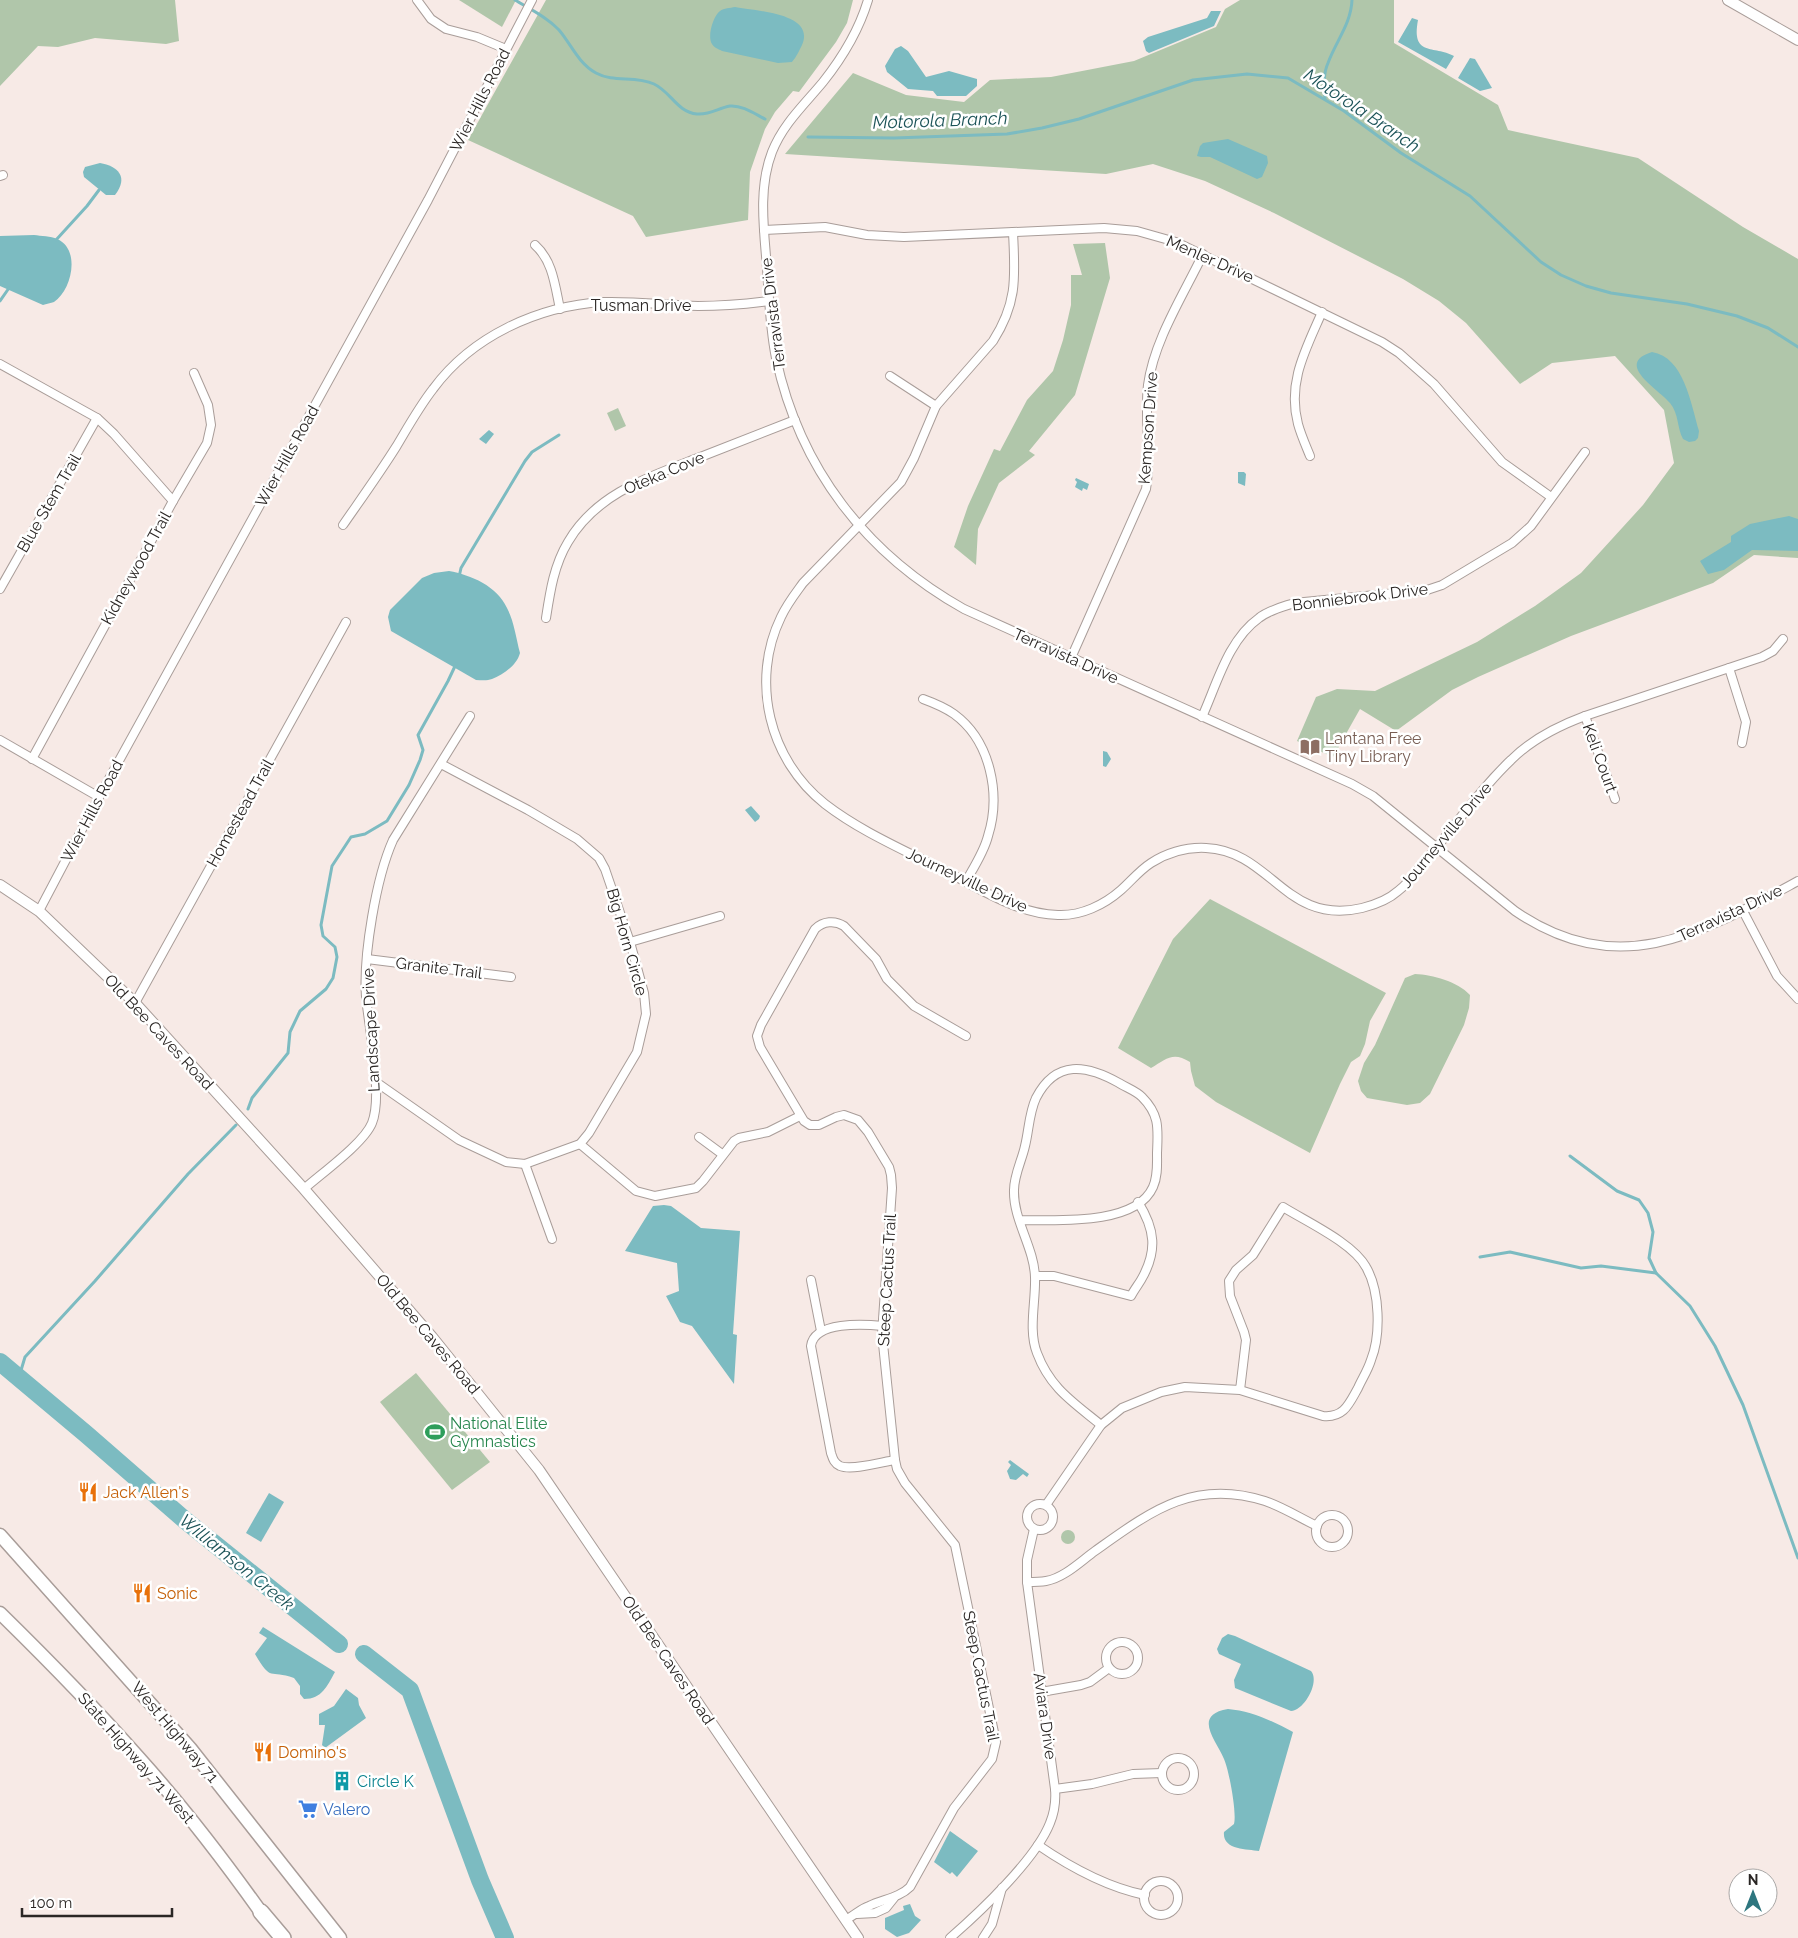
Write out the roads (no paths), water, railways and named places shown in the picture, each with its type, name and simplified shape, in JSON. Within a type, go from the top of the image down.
[{"type":"highway","points":[[261,1912],[283,1938]]},
{"type":"main road","name":"West Highway 71","points":[[0,1534],[190,1748],[340,1938]]},
{"type":"main road","name":"State Highway 71 West","points":[[0,1613],[67,1679],[140,1758],[198,1829],[279,1938]]},
{"type":"street","points":[[417,0],[431,19],[446,29],[477,37],[506,50]]},
{"type":"street","name":"Wier Hills Road","points":[[39,911],[99,797],[428,200],[532,0]]},
{"type":"street","name":"Terravista Drive","points":[[868,0],[851,41],[823,82],[794,115],[779,137],[772,153],[764,188],[764,230],[769,301],[776,356],[784,390],[795,420],[814,462],[839,501],[859,526],[902,568],[949,601],[1202,718],[1352,784],[1372,796],[1515,911],[1534,924],[1562,936],[1584,943],[1628,946],[1650,945],[1677,939],[1743,911],[1798,881]]},
{"type":"street","points":[[1728,0],[1798,40]]},
{"type":"street","name":"Menler Drive","points":[[764,230],[825,227],[884,237],[1119,228],[1168,239],[1322,312],[1382,342],[1399,353],[1434,384],[1502,462],[1513,472],[1551,497]]},
{"type":"street","name":"Journeyville Drive","points":[[1013,232],[1015,279],[1012,301],[1005,320],[993,341],[936,406],[907,474],[893,491],[803,583],[782,614],[776,628],[767,662],[767,702],[776,738],[794,772],[823,803],[872,834],[1014,906],[1040,913],[1072,915],[1086,911],[1113,897],[1153,862],[1184,850],[1204,848],[1225,851],[1242,857],[1259,868],[1283,890],[1307,904],[1335,910],[1349,910],[1375,904],[1398,891],[1513,758],[1549,732],[1585,716],[1762,657],[1773,651],[1783,639]]},
{"type":"street","points":[[534,245],[542,251],[550,265],[560,308]]},
{"type":"street","name":"Kempson Drive","points":[[1071,658],[1146,489],[1149,460],[1147,401],[1151,368],[1166,331],[1203,254]]},
{"type":"street","name":"Tusman Drive","points":[[344,525],[433,388],[456,363],[493,335],[534,316],[560,308],[604,302],[697,306],[750,304],[769,301]]},
{"type":"street","points":[[1310,456],[1298,423],[1296,385],[1301,359],[1322,312]]},
{"type":"street","points":[[0,364],[97,418],[114,434],[173,501]]},
{"type":"street","name":"Kidneywood Trail","points":[[32,759],[173,501],[207,443],[211,425],[208,406],[194,373]]},
{"type":"street","points":[[890,376],[936,406]]},
{"type":"street","name":"Blue Stem Trail","points":[[0,589],[97,418]]},
{"type":"street","name":"Oteka Cove","points":[[546,618],[552,582],[562,553],[578,527],[608,498],[638,482],[795,420]]},
{"type":"street","name":"Bonniebrook Drive","points":[[1202,718],[1230,652],[1247,628],[1260,617],[1277,608],[1294,603],[1427,590],[1442,585],[1517,539],[1531,526],[1585,452]]},
{"type":"street","name":"Homestead Trail","points":[[135,1003],[346,622]]},
{"type":"street","points":[[1729,668],[1745,714],[1746,731],[1742,742]]},
{"type":"street","points":[[923,698],[944,708],[965,724],[981,749],[991,776],[994,804],[993,818],[988,838],[966,881]]},
{"type":"street","name":"Landscape Drive","points":[[304,1189],[360,1140],[368,1130],[374,1115],[376,1082],[366,995],[367,959],[386,856],[393,840],[470,716]]},
{"type":"street","name":"Keli Court","points":[[1585,716],[1615,799]]},
{"type":"street","points":[[0,740],[99,797]]},
{"type":"street","name":"Big Horn Circle","points":[[441,764],[528,810],[590,848],[599,858],[605,869],[630,942],[644,993],[646,1014],[637,1052],[589,1133],[580,1144]]},
{"type":"street","name":"Old Bee Caves Road","points":[[0,885],[39,911],[135,1003],[304,1189],[432,1337],[539,1470],[858,1938]]},
{"type":"street","points":[[1743,911],[1777,976],[1798,999]]},
{"type":"street","points":[[630,942],[720,916]]},
{"type":"street","points":[[376,1082],[459,1140],[506,1162],[525,1164],[580,1144],[636,1191],[651,1196],[696,1188],[722,1154],[739,1138],[768,1132],[800,1116],[760,1047],[757,1036],[761,1025],[804,947],[815,929],[823,923],[834,922],[844,926],[876,959],[887,979],[914,1006],[966,1036]]},
{"type":"street","name":"Granite Trail","points":[[367,959],[512,977]]},
{"type":"street","points":[[1020,1220],[1090,1220],[1125,1210],[1150,1193],[1156,1177],[1158,1130],[1153,1111],[1140,1095],[1089,1069],[1069,1070],[1053,1077],[1033,1104],[1028,1137],[1015,1181],[1016,1208],[1020,1220],[1031,1253],[1035,1276],[1033,1336],[1036,1352],[1054,1385],[1101,1425]]},
{"type":"street","name":"Steep Cactus Trail","points":[[800,1116],[808,1124],[816,1125],[839,1116],[854,1117],[865,1128],[891,1171],[892,1188],[883,1342],[895,1460],[905,1483],[954,1544],[996,1742],[992,1759],[954,1808],[915,1880],[906,1891],[894,1898],[886,1908],[875,1913],[857,1914],[845,1920]]},
{"type":"street","points":[[699,1138],[722,1154]]},
{"type":"street","points":[[525,1164],[552,1239]]},
{"type":"street","points":[[1035,1276],[1054,1276],[1131,1296],[1148,1265],[1153,1238],[1146,1214],[1138,1202]]},
{"type":"street","name":"Aviara Drive","points":[[950,1938],[1002,1888],[1038,1845],[1046,1833],[1055,1809],[1055,1789],[1027,1582],[1027,1560],[1034,1529],[1028,1520],[1030,1509],[1040,1504],[1046,1505],[1101,1425],[1122,1408],[1161,1392],[1185,1387],[1240,1390],[1323,1416],[1337,1416],[1347,1409],[1372,1359],[1377,1324],[1377,1303],[1374,1284],[1366,1267],[1356,1254],[1283,1207],[1253,1255],[1236,1270],[1229,1281],[1230,1296],[1246,1340],[1240,1390]]},
{"type":"street","points":[[811,1280],[821,1331]]},
{"type":"street","points":[[883,1326],[857,1324],[821,1331],[813,1338],[811,1346],[833,1459],[841,1466],[851,1467],[895,1460]]},
{"type":"street","points":[[1027,1582],[1047,1581],[1054,1578],[1146,1515],[1173,1502],[1198,1496],[1227,1494],[1254,1498],[1268,1502],[1317,1526]]},
{"type":"street","points":[[1034,1529],[1046,1529],[1051,1526],[1053,1514],[1046,1505]]},
{"type":"street","points":[[1328,1515],[1339,1516],[1347,1523],[1349,1528],[1347,1539],[1337,1547],[1328,1547],[1318,1539],[1317,1526],[1319,1521],[1328,1515]]},
{"type":"street","points":[[1121,1642],[1132,1646],[1138,1655],[1138,1660],[1133,1670],[1123,1674],[1113,1672],[1109,1668],[1105,1657],[1110,1646],[1121,1642]]},
{"type":"street","points":[[1041,1692],[1081,1686],[1090,1682],[1109,1668]]},
{"type":"street","points":[[1177,1758],[1192,1765],[1194,1776],[1190,1786],[1180,1791],[1169,1788],[1165,1784],[1162,1773],[1166,1763],[1177,1758]]},
{"type":"street","points":[[1055,1789],[1092,1784],[1133,1774],[1162,1773]]},
{"type":"street","points":[[1038,1845],[1067,1865],[1133,1893],[1145,1895]]},
{"type":"street","points":[[1163,1881],[1176,1889],[1178,1900],[1172,1910],[1162,1914],[1151,1911],[1145,1901],[1145,1895],[1146,1890],[1154,1883],[1163,1881]]},
{"type":"street","name":"Aviara Drive","points":[[983,1938],[992,1924],[1002,1888]]},
{"type":"water","points":[[735,7],[769,12],[792,20],[800,26],[804,34],[802,45],[792,62],[778,63],[722,51],[714,46],[710,37],[715,17],[722,10]]},
{"type":"water","points":[[1211,11],[1221,11],[1214,26],[1149,53],[1146,51],[1143,41],[1148,37],[1207,18]]},
{"type":"water","points":[[1412,18],[1418,20],[1417,32],[1421,45],[1454,56],[1446,69],[1398,42]]},
{"type":"water","points":[[901,46],[908,51],[926,77],[949,71],[977,79],[977,86],[966,96],[937,96],[933,91],[908,89],[887,72],[885,66],[895,49]]},
{"type":"water","points":[[1470,58],[1475,59],[1492,88],[1480,91],[1458,78]]},
{"type":"water","points":[[1228,139],[1267,156],[1268,163],[1262,177],[1257,179],[1210,157],[1197,156],[1203,143]]},
{"type":"water","points":[[100,163],[112,167],[120,173],[121,183],[115,195],[106,195],[84,177],[85,167]]},
{"type":"water","points":[[34,235],[57,239],[69,251],[71,260],[71,270],[65,288],[54,302],[43,305],[0,286],[0,236]]},
{"type":"water","points":[[1652,352],[1663,356],[1672,363],[1685,383],[1699,431],[1698,438],[1695,441],[1689,442],[1683,439],[1673,407],[1638,370],[1637,363],[1641,357]]},
{"type":"water","points":[[489,430],[494,434],[486,444],[479,439]]},
{"type":"water","points":[[1238,472],[1246,474],[1245,486],[1238,483]]},
{"type":"water","points":[[1076,478],[1089,484],[1087,490],[1083,488],[1082,491],[1075,487]]},
{"type":"water","points":[[1789,516],[1798,519],[1798,551],[1752,550],[1724,570],[1708,574],[1700,561],[1731,542],[1731,536],[1750,524]]},
{"type":"water","points":[[449,571],[466,575],[483,583],[503,600],[509,613],[520,653],[513,665],[496,677],[488,680],[476,680],[391,631],[388,617],[390,610],[422,578],[434,573]]},
{"type":"water","points":[[1103,751],[1107,752],[1111,759],[1106,767],[1103,766]]},
{"type":"water","points":[[751,806],[760,816],[755,822],[745,810]]},
{"type":"water","points":[[653,1206],[671,1206],[701,1228],[740,1231],[733,1334],[737,1335],[734,1384],[692,1326],[680,1322],[666,1296],[679,1291],[677,1263],[625,1251]]},
{"type":"water","points":[[1010,1460],[1029,1474],[1027,1477],[1023,1474],[1016,1480],[1010,1479],[1007,1471],[1011,1465],[1008,1462]]},
{"type":"water","points":[[269,1493],[284,1502],[261,1542],[246,1533]]},
{"type":"water","points":[[263,1627],[335,1672],[320,1694],[304,1699],[300,1694],[300,1686],[294,1678],[272,1674],[265,1669],[255,1654],[267,1638],[259,1633]]},
{"type":"water","points":[[1228,1634],[1311,1671],[1314,1681],[1306,1701],[1291,1711],[1235,1688],[1234,1680],[1241,1664],[1219,1654],[1217,1649],[1222,1638]]},
{"type":"water","points":[[346,1689],[358,1698],[359,1705],[366,1718],[325,1748],[322,1745],[325,1725],[319,1725],[319,1714],[334,1706]]},
{"type":"water","points":[[1228,1709],[1262,1717],[1293,1732],[1259,1851],[1236,1848],[1224,1838],[1224,1832],[1234,1824],[1233,1802],[1226,1765],[1212,1736],[1209,1722],[1211,1717],[1217,1712]]},
{"type":"water","points":[[950,1831],[978,1851],[957,1877],[934,1862]]},
{"type":"water","points":[[910,1904],[915,1916],[921,1920],[909,1933],[897,1937],[885,1929],[885,1918],[904,1910],[903,1906]]},
{"type":"waterway","name":"Motorola Branch","points":[[515,0],[554,25],[584,64],[596,73],[610,78],[647,81],[660,88],[684,110],[697,114],[735,106],[765,119]]},
{"type":"waterway","points":[[1325,99],[1324,81],[1326,67],[1346,25],[1352,0]]},
{"type":"waterway","name":"Motorola Branch","points":[[808,137],[894,138],[1007,134],[1079,119],[1193,80],[1247,74],[1288,78],[1344,111],[1401,153],[1470,196],[1541,262],[1561,275],[1586,286],[1611,293],[1687,304],[1737,316],[1768,328],[1798,347]]},
{"type":"waterway","points":[[56,240],[99,190]]},
{"type":"waterway","points":[[0,301],[9,288]]},
{"type":"waterway","points":[[459,577],[461,568],[525,461],[532,452],[559,435]]},
{"type":"waterway","points":[[248,1109],[252,1098],[288,1053],[290,1032],[300,1011],[326,989],[333,978],[337,957],[335,947],[323,936],[321,925],[332,866],[351,837],[365,834],[387,821],[409,785],[420,760],[423,750],[418,735],[456,664]]},
{"type":"waterway","points":[[19,1377],[25,1357],[95,1281],[188,1174],[236,1125]]},
{"type":"waterway","points":[[1570,1156],[1617,1191],[1639,1200],[1648,1213],[1653,1232],[1649,1258],[1656,1273]]},
{"type":"waterway","points":[[1480,1257],[1510,1252],[1581,1268],[1601,1266],[1656,1273],[1690,1306],[1715,1346],[1743,1405],[1798,1558]]},
{"type":"waterway","name":"Williamson Creek","points":[[0,1362],[186,1521],[339,1644]]},
{"type":"waterway","name":"Williamson Creek","points":[[364,1654],[410,1690],[480,1880],[505,1938]]},
{"type":"place","name":"Lantana Free Tiny Library","points":[[1310,747]]},
{"type":"place","name":"National Elite Gymnastics","points":[[435,1432]]},
{"type":"place","name":"Jack Allen's","points":[[88,1492]]},
{"type":"place","name":"Sonic","points":[[142,1593]]},
{"type":"place","name":"Domino's","points":[[263,1752]]},
{"type":"place","name":"Circle K","points":[[342,1781]]},
{"type":"place","name":"Valero","points":[[308,1809]]}]
